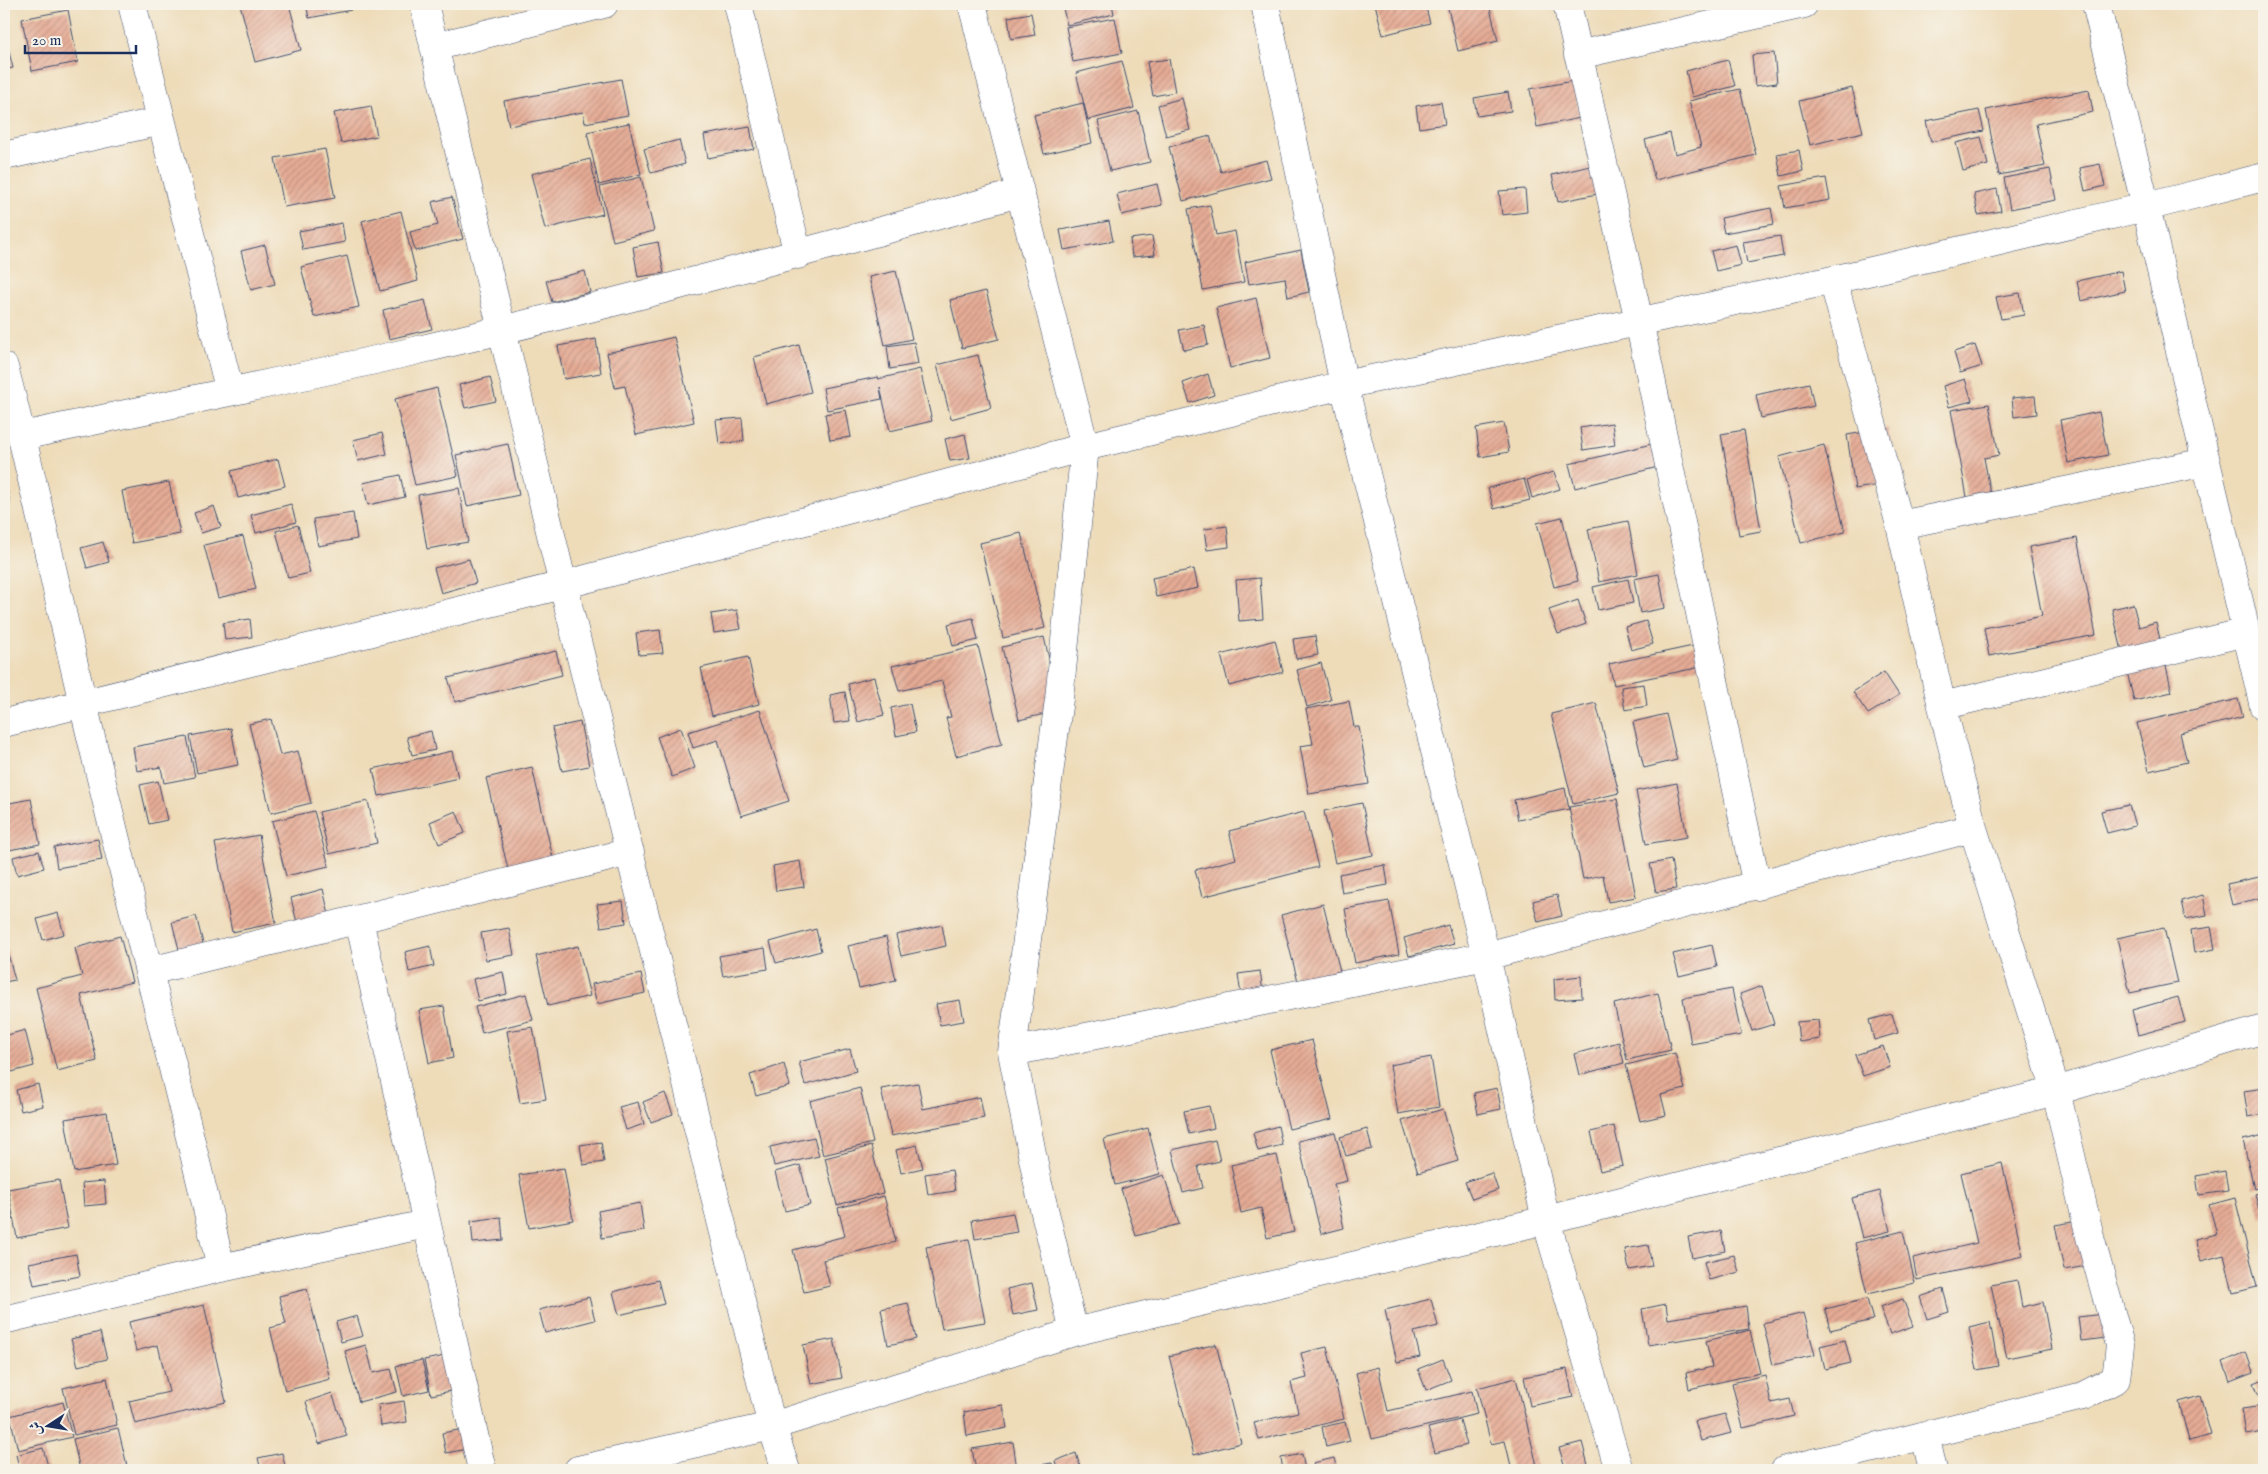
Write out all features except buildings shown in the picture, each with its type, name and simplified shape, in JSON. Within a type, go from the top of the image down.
[{"type":"street","points":[[132,4],[230,392]]},
{"type":"street","points":[[424,4],[564,585],[772,1426],[786,1470]]},
{"type":"street","points":[[434,47],[604,4]]},
{"type":"street","points":[[738,4],[798,254]]},
{"type":"street","points":[[972,4],[1019,193],[1086,447],[1059,699],[1012,1052],[1038,1184],[1074,1332]]},
{"type":"street","points":[[1264,4],[1344,385],[1486,956],[1546,1220],[1619,1470]]},
{"type":"street","points":[[1567,4],[1639,322],[1757,886]]},
{"type":"street","points":[[1578,55],[1804,4]]},
{"type":"street","points":[[2096,4],[2264,707]]},
{"type":"street","points":[[4,156],[161,121]]},
{"type":"street","points":[[4,722],[564,585],[1086,447],[1344,385],[1833,280],[2146,207],[2264,177]]},
{"type":"street","points":[[22,436],[230,392],[502,330],[798,254],[1019,193]]},
{"type":"street","points":[[1786,1470],[2083,1396],[2116,1379],[2120,1345],[2091,1241],[2056,1091],[1974,828],[1942,706],[1900,525],[1833,280]]},
{"type":"street","points":[[4,367],[22,436],[83,703],[221,1268]]},
{"type":"street","points":[[1900,525],[2206,462]]},
{"type":"street","points":[[1942,706],[2246,632]]},
{"type":"street","points":[[1012,1052],[1486,956],[1974,828]]},
{"type":"street","points":[[150,971],[630,852]]},
{"type":"street","points":[[359,920],[482,1470]]},
{"type":"street","points":[[578,1470],[772,1426],[1074,1332],[1546,1220],[2056,1091],[2264,1029]]},
{"type":"street","points":[[4,1320],[221,1268],[426,1224]]},
{"type":"street","points":[[1925,1435],[1933,1470]]}]
